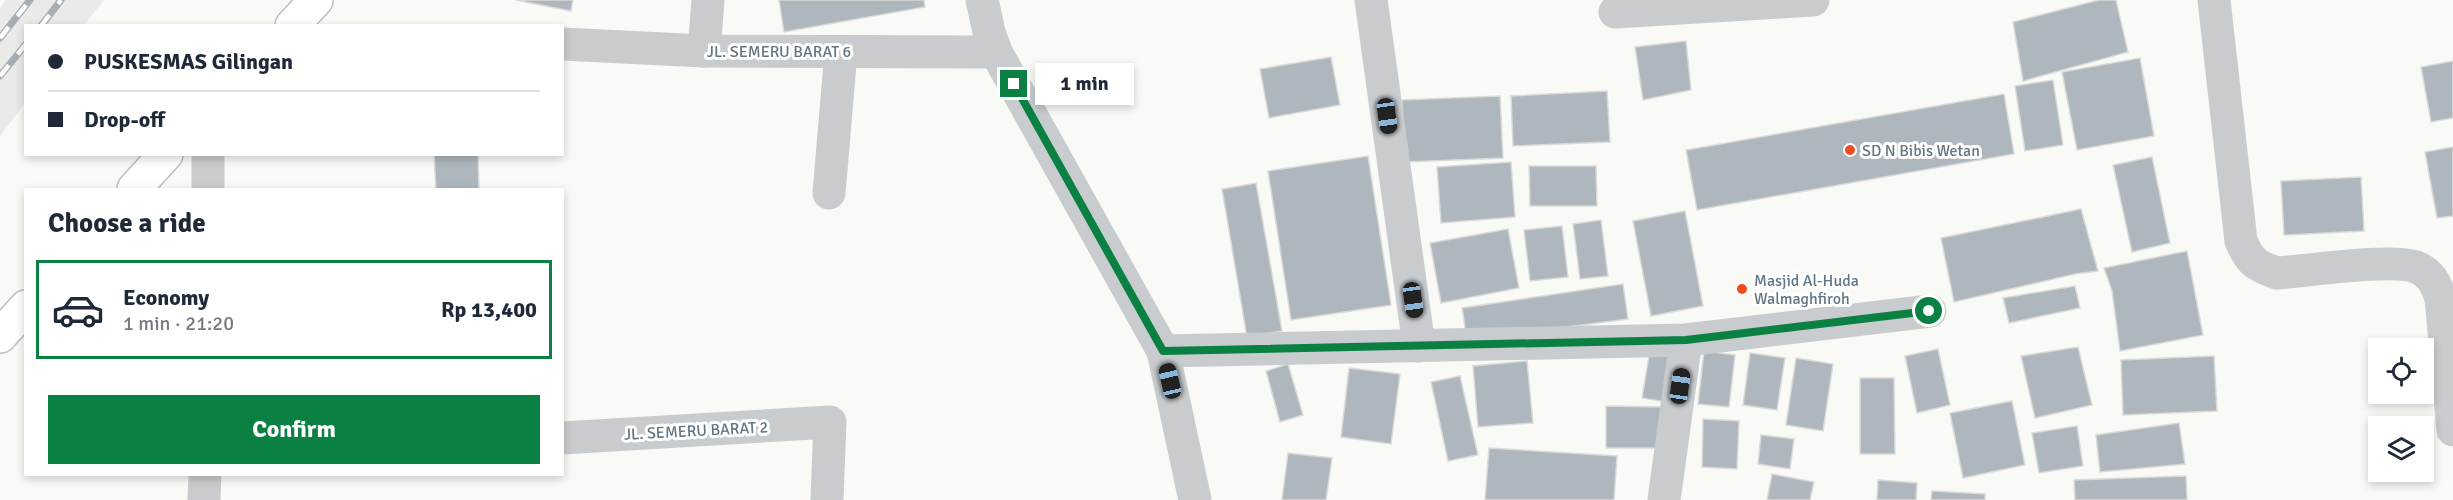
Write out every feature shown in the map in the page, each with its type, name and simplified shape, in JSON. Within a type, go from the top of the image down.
[{"type":"main road","points":[[294,24],[316,0]]},
{"type":"main road","points":[[135,188],[164,156]]},
{"type":"main road","points":[[0,336],[24,309]]},
{"type":"street","points":[[704,51],[708,0]]},
{"type":"street","points":[[982,0],[988,32],[996,52],[1163,351],[1195,500]]},
{"type":"street","points":[[1371,0],[1419,346]]},
{"type":"street","points":[[1615,12],[1813,0]]},
{"type":"street","points":[[2214,0],[2241,241],[2248,258],[2260,267],[2277,273],[2401,263],[2427,274],[2436,283],[2441,298],[2453,430]]},
{"type":"street","name":"JL. SEMERU BARAT 6","points":[[564,44],[704,51],[996,52]]},
{"type":"street","points":[[830,193],[841,52]]},
{"type":"street","points":[[208,156],[208,188]]},
{"type":"street","points":[[1163,351],[1686,340],[1929,311]]},
{"type":"street","points":[[1664,500],[1686,340]]},
{"type":"street","name":"JL. SEMERU BARAT 2","points":[[564,438],[830,422],[827,500]]},
{"type":"street","points":[[204,500],[205,476]]},
{"type":"shaded area","points":[[6,0],[104,0],[85,24],[24,24],[24,104],[0,136],[0,8]]},
{"type":"building","points":[[516,0],[573,0],[571,11]]},
{"type":"building","points":[[779,0],[924,0],[925,7],[784,32]]},
{"type":"building","points":[[2099,0],[2116,0],[2128,52],[2023,81],[2013,22]]},
{"type":"building","points":[[1686,41],[1691,90],[1643,100],[1635,47]]},
{"type":"building","points":[[1331,57],[1340,105],[1269,118],[1260,69]]},
{"type":"building","points":[[2140,58],[2154,136],[2077,150],[2062,72]]},
{"type":"building","points":[[2453,61],[2453,118],[2431,122],[2421,67]]},
{"type":"building","points":[[2053,80],[2063,145],[2025,151],[2015,86]]},
{"type":"building","points":[[1607,91],[1610,142],[1513,146],[1511,96]]},
{"type":"building","points":[[2004,94],[2014,154],[1697,210],[1686,150]]},
{"type":"building","points":[[1500,96],[1503,158],[1405,162],[1402,100]]},
{"type":"building","points":[[2453,147],[2453,216],[2437,218],[2425,152]]},
{"type":"building","points":[[434,156],[478,156],[479,188],[436,188]]},
{"type":"building","points":[[1368,156],[1391,305],[1291,320],[1268,171]]},
{"type":"building","points":[[2152,157],[2170,243],[2132,252],[2113,165]]},
{"type":"building","points":[[1511,162],[1515,217],[1441,223],[1437,167]]},
{"type":"building","points":[[1529,166],[1596,166],[1597,206],[1530,206]]},
{"type":"building","points":[[2361,177],[2364,231],[2284,235],[2281,181]]},
{"type":"building","points":[[1256,183],[1282,331],[1247,337],[1222,189]]},
{"type":"building","points":[[2081,209],[2098,271],[2075,274],[1954,302],[1941,238]]},
{"type":"building","points":[[1685,211],[1703,306],[1651,316],[1633,221]]},
{"type":"building","points":[[1601,220],[1608,276],[1580,279],[1573,224]]},
{"type":"building","points":[[1562,226],[1568,277],[1530,281],[1524,230]]},
{"type":"building","points":[[1508,229],[1519,288],[1441,303],[1430,243]]},
{"type":"building","points":[[2187,251],[2203,335],[2120,351],[2112,291],[2104,268]]},
{"type":"building","points":[[1623,284],[1628,319],[1467,340],[1462,308]]},
{"type":"building","points":[[2075,286],[2080,308],[2009,323],[2003,298]]},
{"type":"building","points":[[2078,347],[2092,405],[2035,418],[2021,356]]},
{"type":"building","points":[[1938,349],[1950,405],[1917,413],[1905,356]]},
{"type":"building","points":[[1650,350],[1679,354],[1672,403],[1642,398]]},
{"type":"building","points":[[1704,351],[1735,355],[1729,407],[1698,404]]},
{"type":"building","points":[[1750,353],[1785,358],[1777,410],[1743,405]]},
{"type":"building","points":[[2214,356],[2217,411],[2123,415],[2121,360]]},
{"type":"building","points":[[1796,358],[1833,364],[1823,431],[1786,425]]},
{"type":"building","points":[[1527,361],[1533,423],[1478,427],[1473,366]]},
{"type":"building","points":[[1288,364],[1303,415],[1280,422],[1266,371]]},
{"type":"building","points":[[1349,368],[1400,374],[1391,444],[1341,437]]},
{"type":"building","points":[[1460,376],[1478,455],[1448,461],[1431,382]]},
{"type":"building","points":[[1860,378],[1894,378],[1895,454],[1860,454]]},
{"type":"building","points":[[2012,401],[2025,465],[1963,478],[1950,413]]},
{"type":"building","points":[[1606,406],[1663,407],[1663,448],[1606,448]]},
{"type":"building","points":[[1703,419],[1739,421],[1737,469],[1702,467]]},
{"type":"building","points":[[2179,423],[2185,464],[2100,472],[2096,435]]},
{"type":"building","points":[[2077,426],[2083,466],[2039,473],[2032,433]]},
{"type":"building","points":[[1761,435],[1794,439],[1790,469],[1758,464]]},
{"type":"building","points":[[1489,448],[1617,456],[1614,500],[1485,500]]},
{"type":"building","points":[[1288,453],[1332,458],[1326,500],[1282,500]]},
{"type":"building","points":[[1772,474],[1814,482],[1810,500],[1767,500]]},
{"type":"building","points":[[2186,476],[2187,500],[2075,500],[2074,480]]},
{"type":"building","points":[[1878,480],[1917,483],[1916,500],[1877,500]]},
{"type":"building","points":[[1932,491],[1985,494],[1985,500],[1931,500]]},
{"type":"railway","points":[[0,38],[30,0]]},
{"type":"railway","points":[[43,24],[61,0]]},
{"type":"railway","points":[[0,76],[24,46]]},
{"type":"place","name":"SD N Bibis Wetan","points":[[1850,150]]},
{"type":"place","name":"Masjid Al-Huda Walmaghfiroh","points":[[1742,289]]},
{"type":"route","points":[[1014,84],[1163,351],[1686,340],[1929,311]]}]
